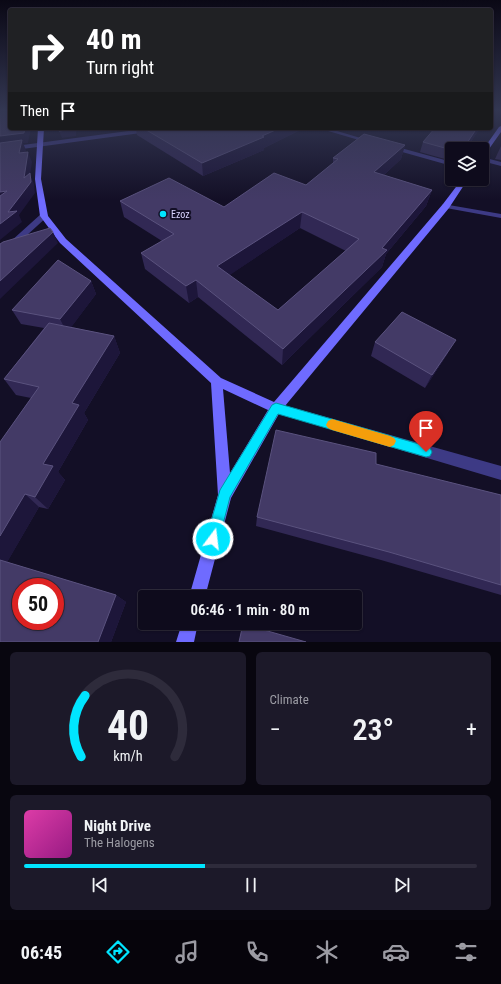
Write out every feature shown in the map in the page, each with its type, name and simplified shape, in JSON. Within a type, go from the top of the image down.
[{"type":"main road","points":[[40,140],[38,179],[44,216],[63,241],[217,381],[276,408]]},
{"type":"main road","points":[[199,590],[225,495],[276,408],[446,206],[460,186]]},
{"type":"main road","points":[[217,381],[225,495]]},
{"type":"main road","points":[[185,642],[188,630]]},
{"type":"street","points":[[0,150],[76,140]]},
{"type":"street","points":[[364,140],[375,143]]},
{"type":"street","points":[[383,145],[445,162]]},
{"type":"street","points":[[489,161],[501,164]]},
{"type":"street","points":[[446,206],[501,216]]},
{"type":"street","points":[[0,255],[44,216]]},
{"type":"street","points":[[276,408],[501,473]]},
{"type":"building","points":[[22,140],[19,153],[28,152],[24,178],[30,173],[31,182],[8,212],[17,211],[0,224],[0,196],[7,191],[0,192],[0,143]]},
{"type":"building","points":[[163,140],[257,140],[202,163]]},
{"type":"building","points":[[356,140],[386,140],[405,145],[374,172],[432,190],[382,248],[387,250],[283,349],[196,280],[186,286],[141,253],[174,234],[120,201],[169,178],[224,207],[274,173],[306,185],[338,159],[333,158]],"holes":[[[302,212],[359,239],[278,310],[217,266]]]},
{"type":"building","points":[[425,140],[469,140],[468,142],[445,142],[445,148],[423,142]]},
{"type":"building","points":[[50,228],[53,232],[0,281],[0,244]]},
{"type":"building","points":[[58,260],[91,281],[60,319],[12,310]]},
{"type":"building","points":[[402,312],[456,340],[432,375],[375,342]]},
{"type":"building","points":[[49,323],[114,336],[72,403],[79,405],[43,464],[53,466],[35,497],[25,494],[0,536],[0,442],[39,387],[4,379]]},
{"type":"building","points":[[276,430],[376,453],[376,464],[501,495],[501,585],[389,552],[257,517]]},
{"type":"building","points":[[0,560],[60,578],[12,578],[12,630],[64,630],[64,579],[116,595],[98,642],[0,642]]},
{"type":"building","points":[[242,630],[264,630],[306,642],[239,642]]},
{"type":"slow traffic","points":[[332,425],[390,441]]},
{"type":"place","name":"Ezoz","points":[[163,214]]},
{"type":"route","points":[[213,539],[225,495],[276,408],[426,452]]}]
